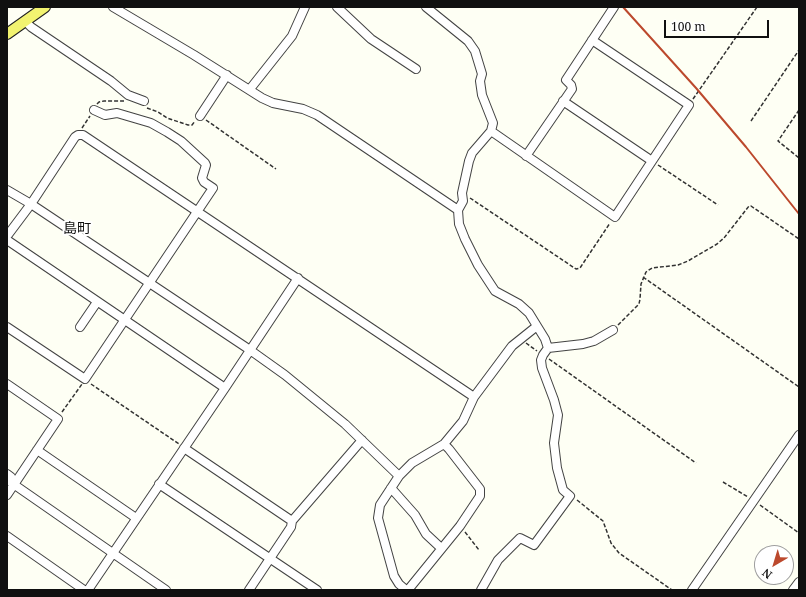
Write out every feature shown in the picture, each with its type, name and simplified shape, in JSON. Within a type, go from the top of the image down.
[{"type":"main road","points":[[7,34],[45,7]]},
{"type":"street","points":[[113,7],[250,89],[262,98],[273,103],[303,109],[317,115],[458,210]]},
{"type":"street","points":[[250,89],[292,36],[305,7]]},
{"type":"street","points":[[337,7],[371,39],[416,69]]},
{"type":"street","points":[[426,7],[436,10],[468,41],[475,51],[482,74],[480,81],[482,95],[493,123],[491,131],[472,153],[469,161],[462,194],[463,201],[458,210],[460,224],[465,239],[478,265],[495,291],[519,304],[529,313],[545,339],[548,348]]},
{"type":"street","points":[[526,156],[572,89],[571,85],[566,80],[610,9]]},
{"type":"street","points":[[25,22],[111,80],[128,95],[145,104]]},
{"type":"street","points":[[491,131],[615,217],[689,105],[592,40]]},
{"type":"street","points":[[200,116],[227,75]]},
{"type":"street","points":[[563,101],[652,161]]},
{"type":"street","points":[[7,327],[85,379],[213,188],[204,182],[202,178],[206,163],[181,141],[151,123],[117,113],[105,114],[94,110]]},
{"type":"street","points":[[7,236],[31,204],[75,137],[78,135],[83,135],[474,397]]},
{"type":"street","points":[[7,190],[31,204],[150,282],[285,375],[345,424],[399,476]]},
{"type":"street","points":[[7,240],[225,388]]},
{"type":"street","points":[[88,590],[298,278]]},
{"type":"street","points":[[80,327],[97,302]]},
{"type":"street","points":[[444,444],[450,449],[480,489],[480,496],[460,526],[407,590],[399,584],[394,576],[378,518],[380,505],[399,476],[412,463],[444,444],[463,421],[474,397],[512,346],[537,326]]},
{"type":"street","points":[[481,590],[498,560],[520,538],[534,545],[570,496],[563,490],[557,468],[554,443],[558,415],[542,368],[541,360],[543,355],[548,348],[589,343],[613,330]]},
{"type":"street","points":[[7,384],[58,419],[7,495]]},
{"type":"street","points":[[692,590],[799,435]]},
{"type":"street","points":[[249,590],[291,526],[292,521],[362,440]]},
{"type":"street","points":[[184,448],[292,521]]},
{"type":"street","points":[[37,450],[136,518]]},
{"type":"street","points":[[7,474],[11,477],[9,481],[112,554],[166,590]]},
{"type":"street","points":[[159,484],[317,590]]},
{"type":"street","points":[[391,488],[415,515],[426,534],[441,548]]},
{"type":"street","points":[[7,536],[84,590]]},
{"type":"street","points":[[793,590],[799,582]]},
{"type":"path","points":[[689,105],[757,7]]},
{"type":"path","points":[[751,121],[799,50]]},
{"type":"path","points":[[78,135],[99,102],[125,101]]},
{"type":"path","points":[[145,104],[167,118],[188,125],[192,125],[200,116],[276,169]]},
{"type":"path","points":[[799,110],[778,141],[799,158]]},
{"type":"path","points":[[652,161],[718,205]]},
{"type":"path","points":[[462,194],[576,269],[580,268],[615,217]]},
{"type":"path","points":[[613,330],[638,304],[643,277],[646,272],[652,268],[678,265],[718,244],[749,206],[799,239]]},
{"type":"path","points":[[643,277],[799,387]]},
{"type":"path","points":[[521,340],[696,463]]},
{"type":"path","points":[[58,419],[85,379],[184,448]]},
{"type":"path","points":[[723,482],[753,500],[799,533]]},
{"type":"path","points":[[570,496],[603,521],[611,543],[619,553],[672,590]]},
{"type":"path","points":[[460,526],[478,550]]},
{"type":"railway","points":[[623,7],[696,88],[746,147],[799,214]]},
{"type":"district","name":"島町","points":[[77,229]]}]
